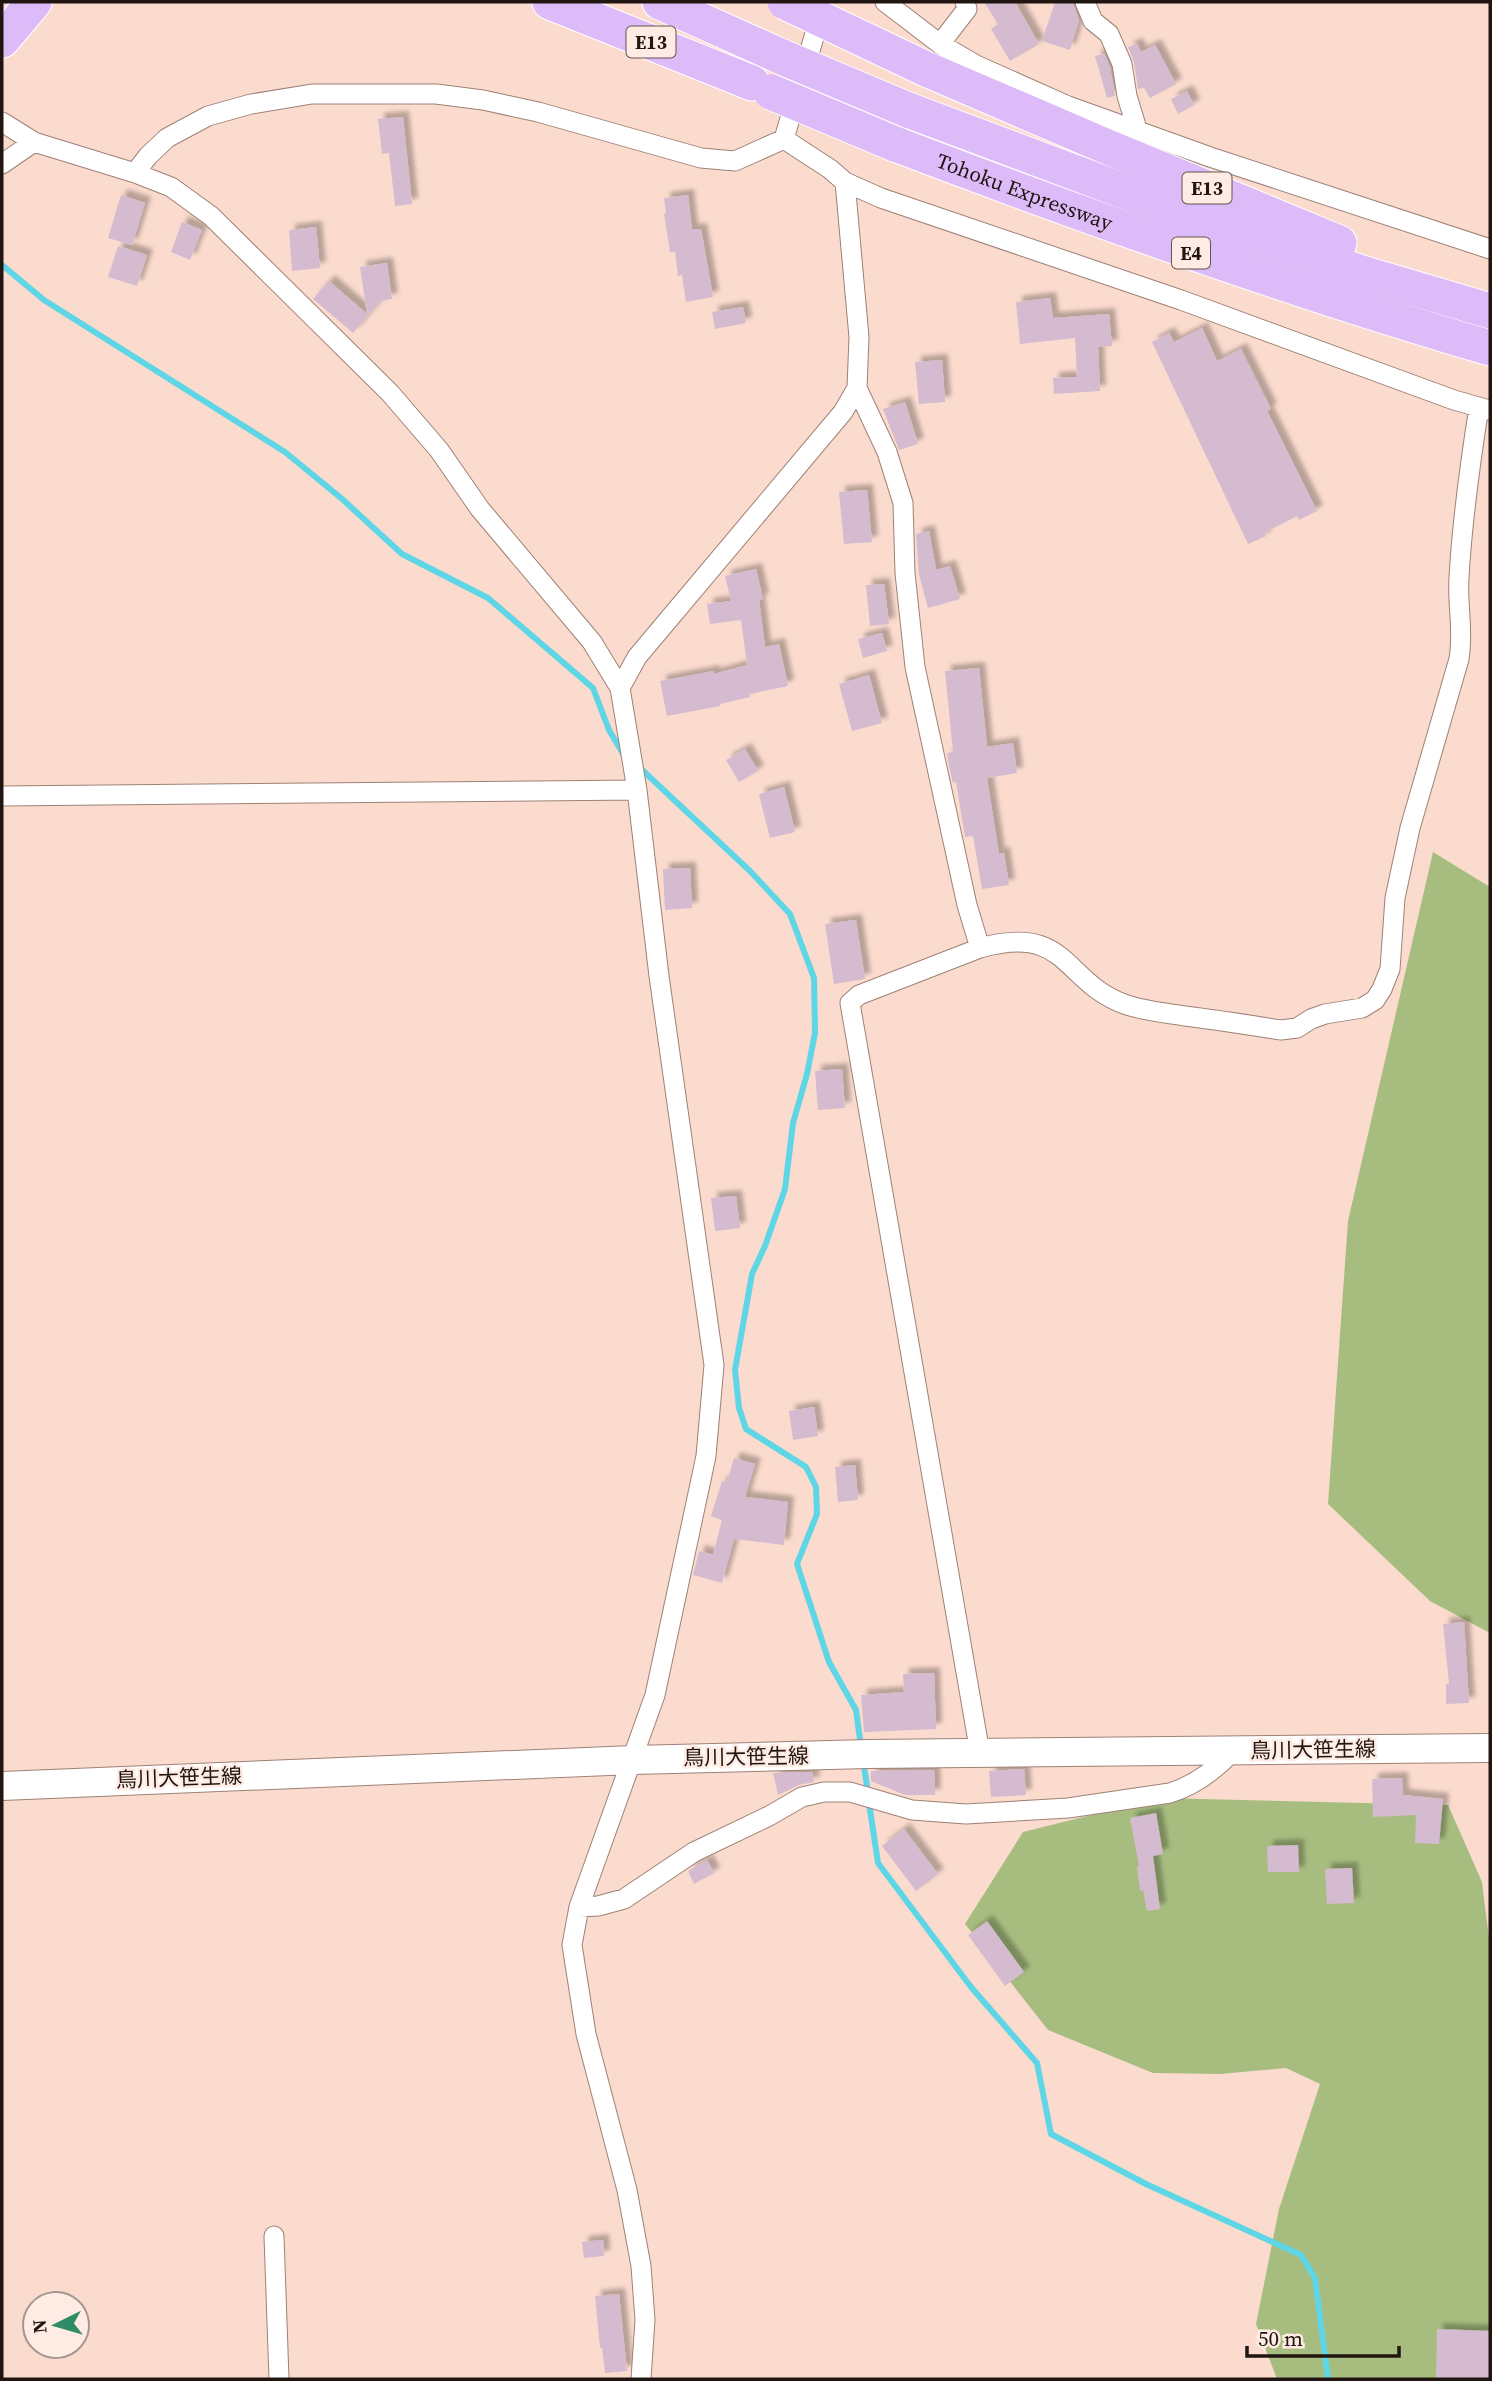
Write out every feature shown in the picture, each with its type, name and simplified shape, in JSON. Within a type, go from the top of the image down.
[{"type":"highway","points":[[2,40],[34,2]]},
{"type":"highway","name":"E13","points":[[550,2],[761,87]]},
{"type":"highway","name":"Tohoku Expressway","points":[[573,2],[895,144],[1068,210],[1350,307],[1490,348]]},
{"type":"highway","name":"Tohoku Expressway","points":[[660,2],[908,110],[1185,214],[1365,274],[1490,311]]},
{"type":"highway","name":"E13","points":[[785,2],[933,57],[1115,150],[1490,305]]},
{"type":"street","points":[[135,173],[167,138],[208,116],[251,104],[312,94],[436,94],[483,100],[538,112],[689,155],[735,161],[784,139],[824,2]]},
{"type":"street","points":[[885,2],[933,57],[976,65],[1069,106],[1490,249]]},
{"type":"street","points":[[933,57],[967,9],[965,2]]},
{"type":"street","points":[[1085,2],[1093,21],[1109,34],[1122,64],[1137,129]]},
{"type":"street","points":[[2,122],[34,142],[171,187],[211,216],[390,393],[439,450],[480,509],[592,642],[620,688],[636,784],[659,975],[715,1365],[706,1456],[654,1695],[579,1907],[572,1945],[586,2034],[627,2190],[641,2266],[645,2320],[641,2379]]},
{"type":"street","points":[[784,139],[845,182],[881,198],[1181,300],[1485,409],[1465,494],[1458,582],[1463,636],[1459,659],[1410,828],[1395,898],[1390,969],[1375,1000],[1362,1008],[1325,1014],[1297,1028],[1281,1030],[1149,1011],[1107,996],[1062,957],[1045,946],[1033,943],[998,943],[859,995],[850,1003],[980,1753]]},
{"type":"street","points":[[2,164],[34,142]]},
{"type":"street","points":[[845,182],[859,337],[858,388],[887,452],[903,503],[905,573],[915,667],[967,905],[980,948]]},
{"type":"street","points":[[620,688],[637,657],[843,412],[858,388]]},
{"type":"street","points":[[2,796],[636,784]]},
{"type":"street","name":"鳥川大笹生線","points":[[2,1786],[633,1760],[980,1753],[1490,1748]]},
{"type":"street","points":[[579,1907],[597,1906],[624,1899],[694,1852],[802,1797],[824,1792],[850,1792],[912,1810],[966,1814],[1068,1808],[1170,1793],[1185,1788],[1216,1769],[1233,1751]]},
{"type":"street","points":[[274,2235],[279,2379]]},
{"type":"green space","points":[[1433,852],[1490,887],[1490,1633],[1430,1601],[1328,1504],[1348,1221]]},
{"type":"green space","points":[[1160,1798],[1448,1805],[1482,1882],[1490,1947],[1490,2379],[1277,2379],[1256,2324],[1279,2209],[1320,2084],[1286,2068],[1220,2074],[1153,2073],[1048,2030],[965,1924],[1023,1832]]},
{"type":"building","points":[[984,2],[1015,2],[1039,44],[1010,61],[991,29],[998,24]]},
{"type":"building","points":[[1055,2],[1073,4],[1079,20],[1070,50],[1042,41]]},
{"type":"building","points":[[1137,44],[1141,52],[1155,45],[1176,84],[1150,98],[1144,88],[1138,89],[1134,62],[1128,47]]},
{"type":"building","points":[[1104,54],[1110,67],[1115,96],[1107,98],[1095,56]]},
{"type":"building","points":[[1187,91],[1194,105],[1178,114],[1171,99]]},
{"type":"building","points":[[403,117],[412,204],[395,206],[389,153],[382,154],[378,119]]},
{"type":"building","points":[[121,195],[145,203],[132,245],[108,238]]},
{"type":"building","points":[[688,195],[692,230],[701,229],[713,297],[686,302],[682,275],[678,276],[675,252],[670,252],[664,198]]},
{"type":"building","points":[[182,222],[202,230],[190,260],[171,252]]},
{"type":"building","points":[[316,227],[320,268],[292,271],[289,230]]},
{"type":"building","points":[[118,246],[147,255],[137,286],[108,277]]},
{"type":"building","points":[[387,263],[392,299],[380,301],[353,333],[313,299],[329,281],[367,314],[360,267]]},
{"type":"building","points":[[1050,298],[1053,318],[1109,314],[1112,346],[1098,347],[1100,391],[1054,394],[1053,378],[1077,377],[1075,338],[1020,344],[1016,302]]},
{"type":"building","points":[[743,307],[746,323],[715,329],[712,312]]},
{"type":"building","points":[[1202,328],[1217,361],[1241,349],[1271,409],[1267,411],[1317,511],[1299,520],[1297,516],[1248,544],[1152,342],[1169,333],[1174,342]]},
{"type":"building","points":[[942,360],[945,402],[919,404],[915,362]]},
{"type":"building","points":[[905,402],[918,444],[899,450],[883,409]]},
{"type":"building","points":[[867,490],[872,542],[844,544],[839,492]]},
{"type":"building","points":[[929,531],[936,570],[950,566],[960,599],[928,608],[919,575],[916,534]]},
{"type":"building","points":[[756,569],[763,599],[759,600],[765,647],[779,644],[788,686],[749,694],[750,697],[720,706],[667,716],[660,681],[714,671],[714,674],[747,665],[741,620],[710,624],[707,604],[731,601],[725,576]]},
{"type":"building","points":[[884,584],[889,624],[870,626],[866,585]]},
{"type":"building","points":[[882,633],[887,651],[863,658],[858,639]]},
{"type":"building","points":[[979,668],[987,747],[1013,743],[1017,773],[987,778],[999,854],[1004,853],[1009,885],[982,889],[973,836],[965,837],[956,782],[953,783],[949,766],[947,753],[953,752],[945,671]]},
{"type":"building","points":[[869,675],[882,723],[852,731],[839,684]]},
{"type":"building","points":[[745,749],[758,771],[739,782],[726,760]]},
{"type":"building","points":[[784,787],[795,832],[770,838],[759,794]]},
{"type":"building","points":[[690,868],[692,908],[665,910],[663,869]]},
{"type":"building","points":[[856,920],[865,979],[834,984],[825,924]]},
{"type":"building","points":[[842,1069],[845,1108],[818,1110],[815,1071]]},
{"type":"building","points":[[736,1196],[740,1228],[715,1231],[711,1198]]},
{"type":"building","points":[[814,1407],[818,1436],[793,1440],[789,1411]]},
{"type":"building","points":[[734,1458],[755,1464],[745,1497],[788,1502],[784,1545],[734,1539],[722,1583],[693,1575],[699,1551],[713,1555],[722,1520],[711,1516],[722,1481],[727,1483]]},
{"type":"building","points":[[855,1465],[858,1500],[838,1502],[835,1467]]},
{"type":"building","points":[[1464,1622],[1469,1703],[1446,1704],[1446,1684],[1449,1684],[1443,1624]]},
{"type":"building","points":[[934,1673],[936,1729],[864,1732],[861,1695],[904,1692],[903,1674]]},
{"type":"building","points":[[1024,1769],[1026,1795],[991,1797],[989,1771]]},
{"type":"building","points":[[934,1770],[935,1795],[905,1795],[871,1781],[871,1771]]},
{"type":"building","points":[[812,1772],[814,1782],[799,1785],[778,1795],[773,1773]]},
{"type":"building","points":[[1402,1778],[1403,1795],[1443,1799],[1439,1844],[1415,1843],[1416,1815],[1373,1817],[1372,1779]]},
{"type":"building","points":[[1156,1813],[1163,1854],[1153,1856],[1160,1909],[1147,1911],[1143,1890],[1140,1891],[1139,1866],[1130,1818]]},
{"type":"building","points":[[904,1829],[938,1874],[916,1891],[882,1846]]},
{"type":"building","points":[[1298,1845],[1299,1872],[1268,1872],[1267,1846]]},
{"type":"building","points":[[707,1860],[714,1873],[694,1884],[688,1871]]},
{"type":"building","points":[[1352,1868],[1354,1903],[1327,1904],[1325,1869]]},
{"type":"building","points":[[987,1921],[1024,1972],[1005,1986],[968,1935]]},
{"type":"building","points":[[603,2240],[604,2256],[584,2258],[582,2242]]},
{"type":"building","points":[[619,2294],[627,2371],[605,2373],[595,2296]]},
{"type":"building","points":[[1437,2329],[1490,2331],[1490,2379],[1436,2379]]},
{"type":"waterway","points":[[2,265],[44,300],[285,452],[341,498],[402,554],[488,598],[593,688],[609,730],[625,757]]},
{"type":"waterway","points":[[639,767],[750,871],[790,914],[814,978],[815,1033],[793,1123],[785,1189],[752,1274],[735,1370],[739,1408],[746,1429],[806,1467],[816,1487],[817,1514],[797,1564],[829,1662],[856,1710],[861,1747]]},
{"type":"waterway","points":[[863,1761],[868,1792]]},
{"type":"waterway","points":[[869,1803],[878,1863],[971,1987],[1037,2063],[1051,2134],[1146,2184],[1301,2255],[1315,2278],[1328,2379]]}]
